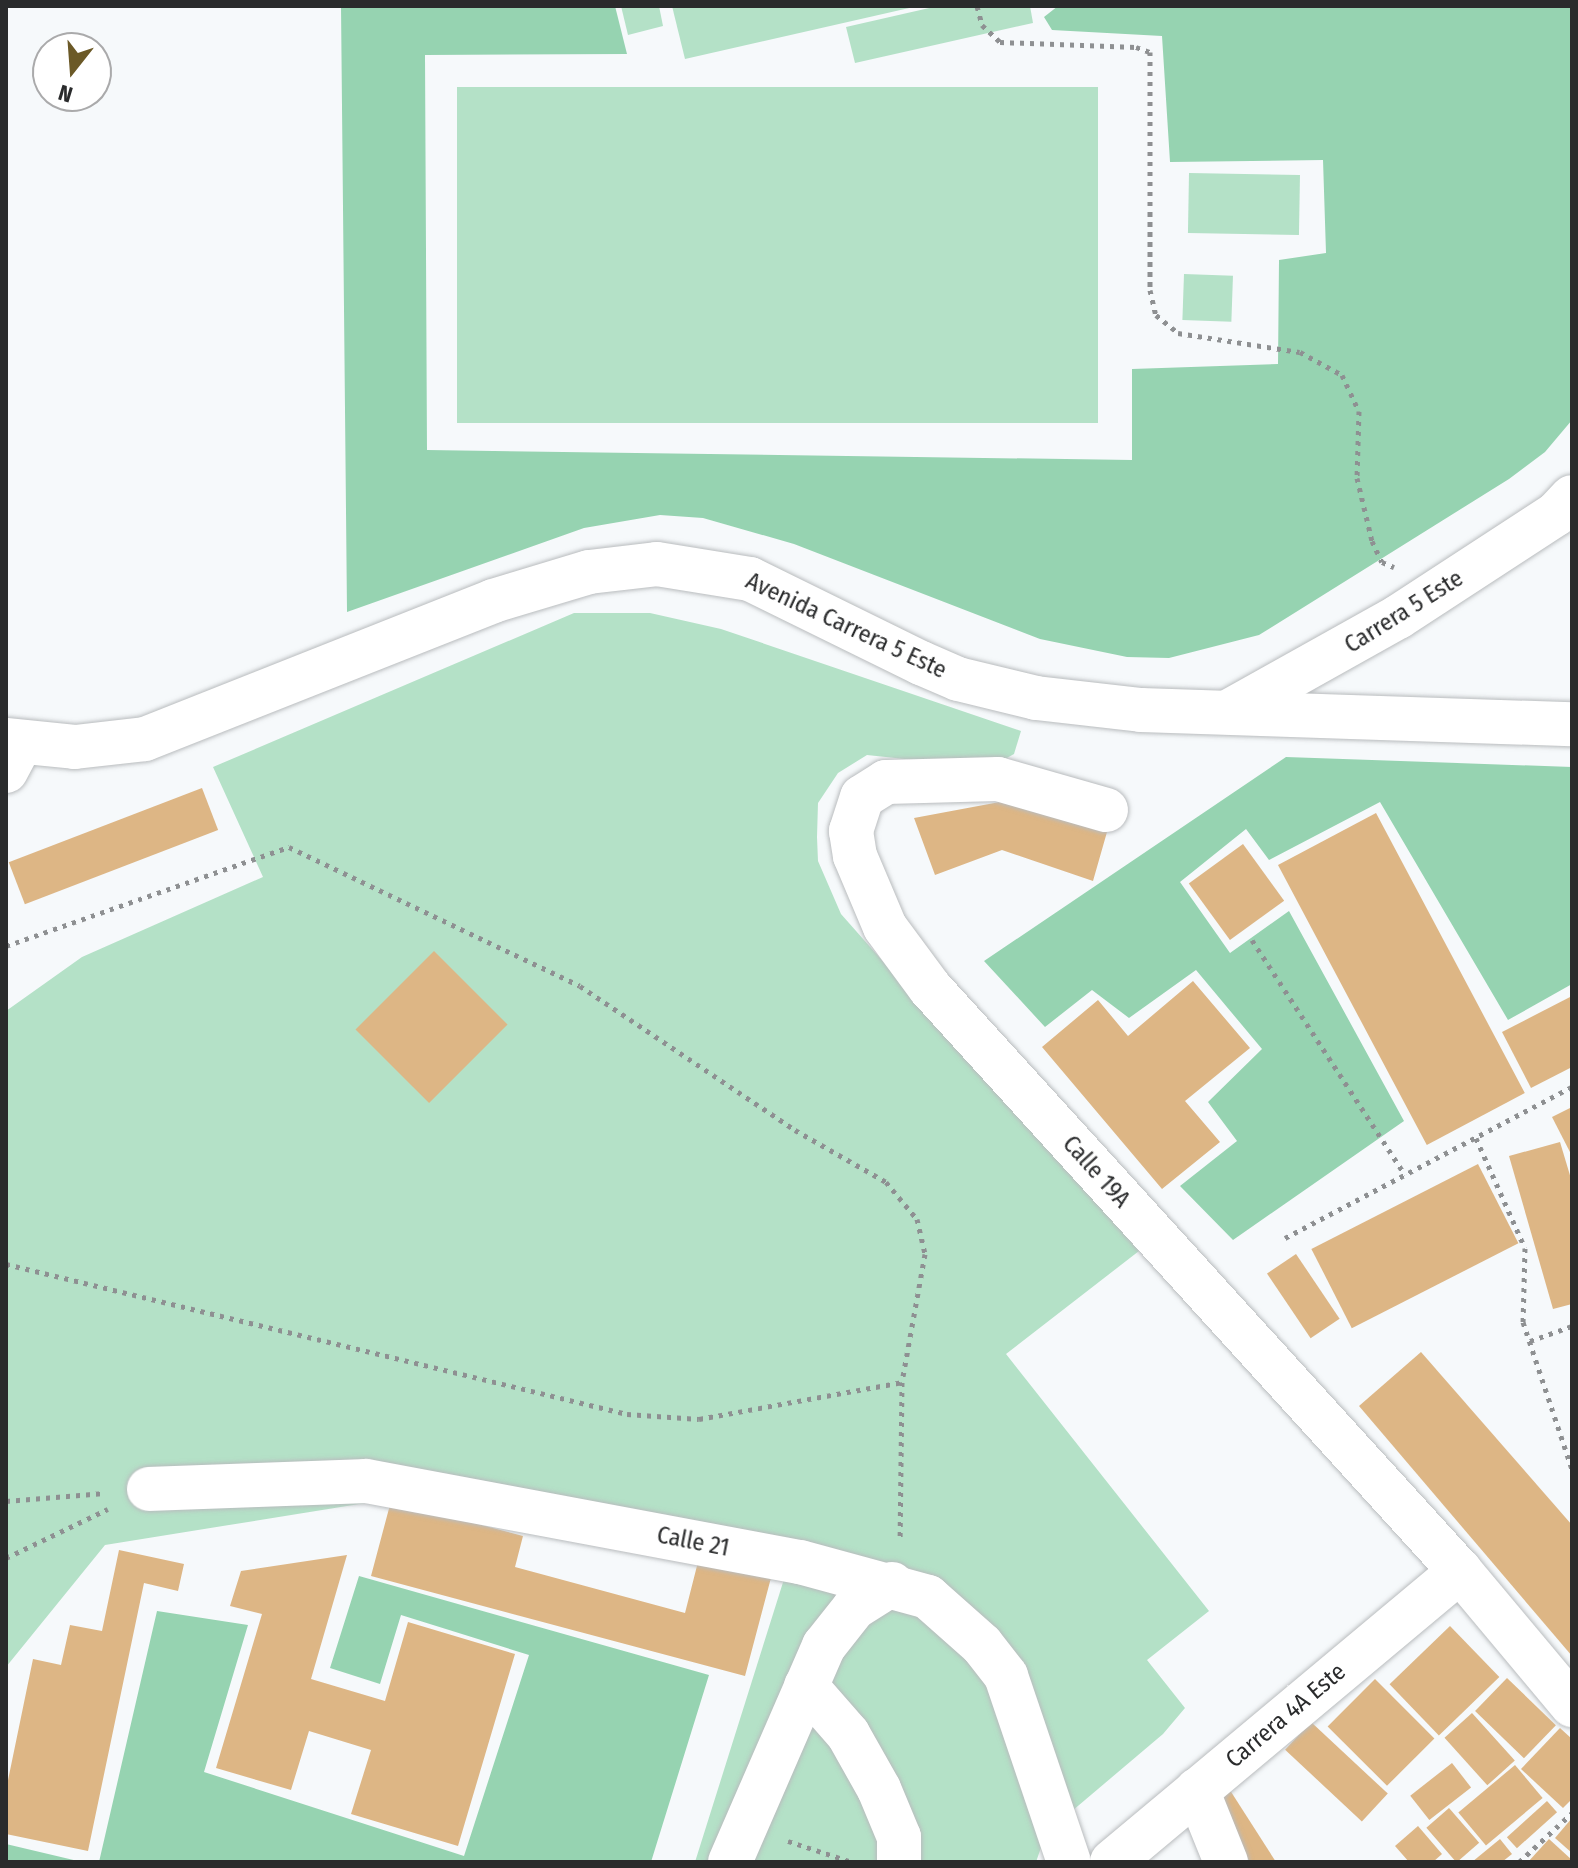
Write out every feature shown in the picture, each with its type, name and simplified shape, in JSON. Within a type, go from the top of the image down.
[{"type":"street","name":"Carrera 5 Este","points":[[1228,712],[1398,617],[1556,514],[1572,497]]},
{"type":"street","name":"Avenida Carrera 5 Este","points":[[11,751],[145,739],[493,601],[589,572],[657,564],[750,579],[921,663],[991,688],[1095,705],[1572,724]]},
{"type":"street","name":"Calle 19A","points":[[1106,810],[998,779],[886,782],[862,797],[851,831],[855,856],[885,927],[930,988],[1460,1571],[1572,1705]]},
{"type":"street","name":"Calle 21","points":[[149,1489],[366,1481],[892,1584],[928,1597],[950,1614],[1001,1668],[1069,1862]]},
{"type":"street","name":"Carrera 4A Este","points":[[1112,1862],[1460,1571]]},
{"type":"street","points":[[736,1844],[824,1646],[854,1608],[892,1584]]},
{"type":"street","points":[[806,1686],[848,1734],[879,1789],[899,1837],[899,1862]]},
{"type":"street","points":[[1197,1790],[1226,1862]]},
{"type":"path","points":[[977,6],[982,25],[1000,42],[1136,47],[1150,52],[1150,290],[1156,315],[1178,333],[1300,352],[1342,375],[1359,411],[1357,478],[1372,541],[1382,562],[1406,573]]},
{"type":"path","points":[[6,946],[289,847],[580,986],[795,1130],[886,1182],[917,1219],[925,1254],[902,1382],[903,1524],[892,1584]]},
{"type":"path","points":[[1252,940],[1405,1175]]},
{"type":"path","points":[[1285,1238],[1572,1087]]},
{"type":"path","points":[[1476,1138],[1525,1248],[1523,1322],[1572,1469]]},
{"type":"path","points":[[6,1264],[627,1414],[699,1419],[902,1382]]},
{"type":"path","points":[[1530,1341],[1572,1326]]},
{"type":"path","points":[[6,1501],[149,1489]]},
{"type":"path","points":[[6,1558],[149,1489]]},
{"type":"path","points":[[1519,1862],[1572,1813]]},
{"type":"path","points":[[736,1844],[852,1862]]},
{"type":"green space","points":[[341,6],[615,6],[627,54],[425,55],[427,450],[1132,460],[1132,369],[1278,364],[1279,260],[1326,253],[1323,160],[1170,162],[1162,36],[1052,30],[1044,17],[1058,6],[1572,6],[1572,420],[1545,452],[1509,479],[1259,635],[1169,658],[1127,657],[1040,639],[794,544],[703,518],[660,515],[584,528],[347,612]]},
{"type":"green space","points":[[621,6],[659,6],[663,26],[628,35]]},
{"type":"green space","points":[[672,6],[918,6],[685,59]]},
{"type":"green space","points":[[938,6],[1030,6],[1033,23],[855,63],[846,27]]},
{"type":"green space","points":[[457,87],[1098,87],[1098,423],[457,423]]},
{"type":"green space","points":[[1189,173],[1300,175],[1299,235],[1188,233]]},
{"type":"green space","points":[[1184,274],[1233,276],[1231,322],[1182,320]]},
{"type":"green space","points":[[574,613],[650,613],[721,629],[1021,731],[1014,754],[989,768],[867,755],[838,773],[818,803],[817,837],[818,861],[841,914],[1139,1251],[1006,1354],[1209,1611],[1147,1660],[1185,1708],[1163,1734],[1046,1833],[1036,1862],[695,1862],[785,1576],[384,1500],[105,1545],[6,1667],[6,1011],[82,957],[263,877],[213,767]]},
{"type":"green space","points":[[1286,757],[1572,767],[1572,984],[1508,1020],[1380,802],[1269,860],[1246,829],[1180,882],[1230,953],[1289,911],[1404,1121],[1233,1240],[1180,1186],[1237,1141],[1208,1102],[1262,1049],[1196,970],[1129,1018],[1092,990],[1045,1027],[984,961]]},
{"type":"green space","points":[[359,1576],[709,1675],[651,1862],[99,1862],[157,1611],[248,1625],[204,1772],[464,1856],[529,1655],[401,1615],[380,1684],[330,1668]]},
{"type":"green space","points":[[6,1844],[82,1862],[6,1862]]},
{"type":"building","points":[[202,788],[218,830],[25,904],[9,862]]},
{"type":"building","points":[[1005,801],[1107,832],[1093,881],[1002,850],[935,875],[914,818]]},
{"type":"building","points":[[1376,813],[1525,1093],[1427,1145],[1278,865]]},
{"type":"building","points":[[1243,844],[1284,901],[1230,940],[1189,883]]},
{"type":"building","points":[[434,951],[508,1025],[429,1103],[356,1029]]},
{"type":"building","points":[[1193,981],[1250,1048],[1185,1101],[1220,1142],[1162,1189],[1042,1047],[1098,1000],[1128,1036]]},
{"type":"building","points":[[1572,996],[1572,1067],[1531,1088],[1502,1032]]},
{"type":"building","points":[[1572,1107],[1572,1156],[1552,1117]]},
{"type":"building","points":[[1560,1142],[1572,1182],[1572,1304],[1553,1309],[1509,1156]]},
{"type":"building","points":[[1478,1164],[1518,1243],[1352,1328],[1311,1249]]},
{"type":"building","points":[[1296,1254],[1340,1319],[1311,1338],[1267,1274]]},
{"type":"building","points":[[1421,1352],[1572,1525],[1572,1656],[1359,1406]]},
{"type":"building","points":[[391,1501],[523,1536],[515,1567],[685,1613],[700,1554],[772,1574],[745,1676],[371,1576]]},
{"type":"building","points":[[119,1550],[184,1564],[178,1591],[144,1583],[88,1851],[6,1834],[6,1790],[33,1659],[61,1665],[70,1625],[102,1631]]},
{"type":"building","points":[[347,1555],[311,1679],[385,1701],[408,1622],[515,1654],[458,1846],[351,1814],[371,1750],[309,1731],[291,1790],[216,1768],[262,1614],[230,1606],[241,1571]]},
{"type":"building","points":[[1450,1626],[1499,1677],[1439,1735],[1390,1684]]},
{"type":"building","points":[[1507,1678],[1556,1725],[1524,1758],[1475,1711]]},
{"type":"building","points":[[1375,1679],[1434,1738],[1387,1786],[1328,1726]]},
{"type":"building","points":[[1472,1713],[1515,1761],[1487,1785],[1445,1738]]},
{"type":"building","points":[[1311,1722],[1388,1794],[1362,1821],[1285,1750]]},
{"type":"building","points":[[1560,1728],[1572,1739],[1572,1799],[1563,1808],[1521,1769]]},
{"type":"building","points":[[1452,1763],[1471,1787],[1429,1820],[1410,1796]]},
{"type":"building","points":[[1515,1765],[1543,1798],[1486,1846],[1458,1813]]},
{"type":"building","points":[[1226,1784],[1276,1862],[1250,1862],[1207,1796]]},
{"type":"building","points":[[1547,1801],[1557,1812],[1517,1848],[1507,1837]]},
{"type":"building","points":[[1449,1808],[1479,1843],[1456,1862],[1426,1828]]},
{"type":"building","points":[[1572,1818],[1572,1853],[1555,1838]]},
{"type":"building","points":[[1418,1826],[1442,1854],[1433,1862],[1409,1862],[1395,1846]]},
{"type":"building","points":[[1500,1839],[1512,1854],[1502,1862],[1472,1862]]},
{"type":"building","points":[[1549,1839],[1572,1860],[1572,1862],[1528,1862]]}]
